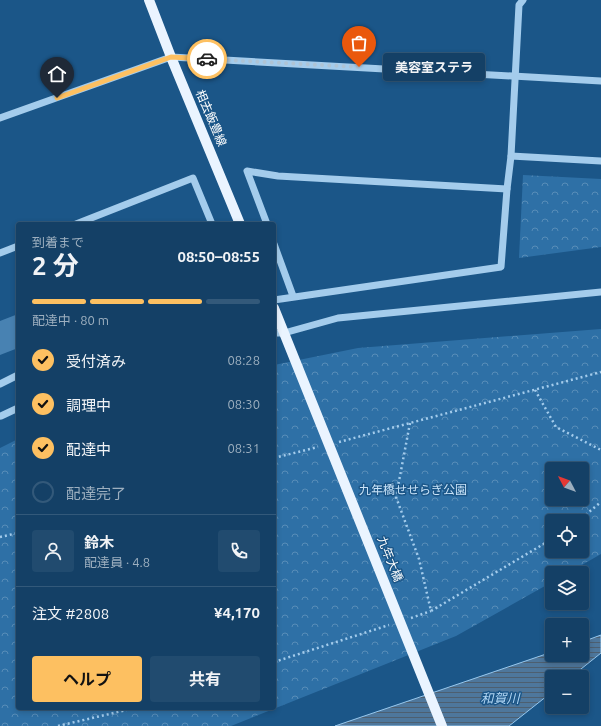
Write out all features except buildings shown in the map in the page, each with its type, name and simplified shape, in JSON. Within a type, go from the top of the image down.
[{"type":"main road","name":"相去飯豊線","points":[[149,0],[171,57],[218,166],[239,222]]},
{"type":"main road","points":[[276,318],[279,333]]},
{"type":"main road","name":"九年大橋","points":[[279,333],[312,402],[442,726]]},
{"type":"street","points":[[276,300],[501,267],[511,156],[519,2]]},
{"type":"street","points":[[0,118],[171,57],[601,81]]},
{"type":"street","points":[[511,156],[601,161]]},
{"type":"street","points":[[265,222],[247,171],[278,176],[507,189]]},
{"type":"street","points":[[81,222],[193,178],[211,222]]},
{"type":"street","points":[[0,254],[16,247]]},
{"type":"street","points":[[276,249],[293,296]]},
{"type":"street","points":[[279,333],[338,318],[601,292]]},
{"type":"street","points":[[0,384],[16,376]]},
{"type":"street","points":[[1,416],[16,409]]},
{"type":"path","points":[[334,443],[601,372]]},
{"type":"path","points":[[535,390],[556,427],[601,450]]},
{"type":"path","points":[[410,423],[396,497],[419,559],[431,611]]},
{"type":"path","points":[[276,458],[319,447]]},
{"type":"path","points":[[586,514],[601,502]]},
{"type":"path","points":[[0,537],[16,533]]},
{"type":"path","points":[[409,618],[431,611],[545,543]]},
{"type":"path","points":[[276,661],[394,623]]},
{"type":"path","points":[[58,726],[126,710]]},
{"type":"green space","points":[[523,175],[601,179],[601,247],[519,258]]},
{"type":"green space","name":"九年橋せせらぎ公園","points":[[601,329],[601,554],[580,566],[545,566],[545,586],[456,636],[276,708],[276,365],[358,348]]},
{"type":"green space","name":"九年橋せせらぎ公園","points":[[16,440],[16,710],[271,710],[231,726],[0,726],[0,448]]},
{"type":"water","name":"和賀川","points":[[601,635],[601,653],[580,670],[545,670],[545,698],[509,726],[335,726],[545,654],[545,662],[589,662],[589,639]]},
{"type":"way so far","points":[[207,59],[359,67]]},
{"type":"place","name":"美容室ステラ","points":[[359,67]]},
{"type":"route","points":[[57,98],[171,57],[207,59]]}]
